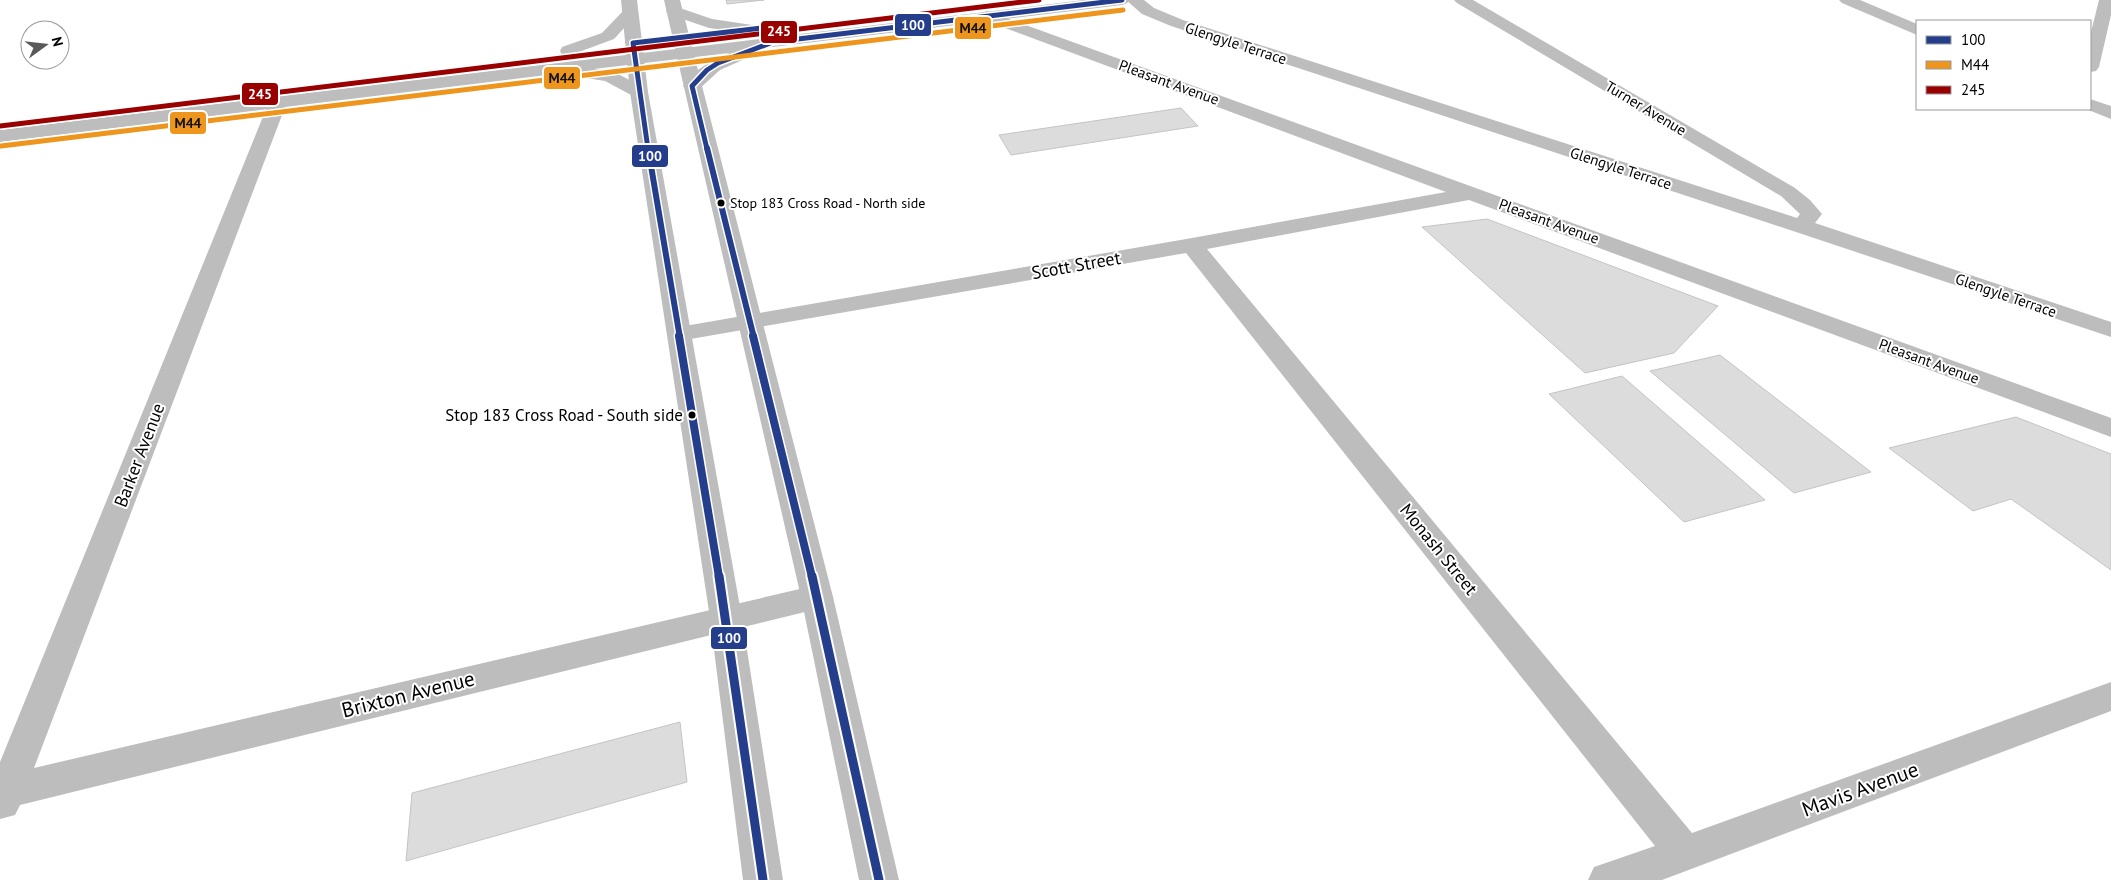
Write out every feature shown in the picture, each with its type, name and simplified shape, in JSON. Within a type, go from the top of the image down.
[{"type":"main road","points":[[683,45],[753,29],[989,8],[1122,0]]},
{"type":"main road","name":"Glengyle Terrace","points":[[1134,0],[1148,10],[1177,23],[1801,226],[2111,330]]},
{"type":"main road","name":"Turner Avenue","points":[[1462,0],[1788,192],[1803,204],[1810,214],[1801,226]]},
{"type":"main road","points":[[1846,0],[1916,30]]},
{"type":"main road","points":[[2091,63],[2108,0]]},
{"type":"main road","points":[[673,6],[709,23],[753,29]]},
{"type":"main road","points":[[673,6],[817,597],[879,880]]},
{"type":"main road","points":[[568,51],[608,36],[629,7]]},
{"type":"main road","points":[[629,7],[639,92],[726,618],[763,880]]},
{"type":"main road","points":[[0,136],[551,69],[634,51],[683,45],[773,42],[989,8]]},
{"type":"main road","name":"Pleasant Avenue","points":[[989,8],[1472,193],[2111,428]]},
{"type":"main road","points":[[692,86],[707,70],[718,63],[773,42]]},
{"type":"main road","points":[[0,119],[568,51],[634,51]]},
{"type":"main road","points":[[551,69],[589,72],[610,77],[639,92]]},
{"type":"main road","name":"Barker Avenue","points":[[2,797],[278,102]]},
{"type":"main road","points":[[2091,104],[2111,113]]},
{"type":"main road","name":"Scott Street","points":[[679,334],[1192,245],[1472,193]]},
{"type":"main road","name":"Monash Street","points":[[1192,245],[1685,854]]},
{"type":"main road","name":"Brixton Avenue","points":[[2,797],[817,597]]},
{"type":"main road","name":"Mavis Avenue","points":[[1608,880],[1685,854],[2111,696]]},
{"type":"building","points":[[726,0],[764,0],[727,4]]},
{"type":"building","points":[[1181,108],[1198,126],[1011,155],[999,135]]},
{"type":"building","points":[[1487,219],[1718,306],[1674,353],[1585,373],[1422,227]]},
{"type":"building","points":[[1720,355],[1871,472],[1794,493],[1650,371]]},
{"type":"building","points":[[1622,376],[1765,500],[1684,522],[1549,394]]},
{"type":"building","points":[[2016,417],[2111,454],[2111,570],[2011,499],[1973,511],[1889,448]]},
{"type":"building","points":[[680,722],[687,782],[406,861],[412,793]]},
{"type":"transit line","name":"245","points":[[0,126],[1039,0]]},
{"type":"transit line","name":"100","points":[[879,880],[817,597],[692,86],[707,70],[718,63],[773,42],[1122,0]]},
{"type":"transit line","name":"M44","points":[[1,146],[1123,10]]},
{"type":"transit line","name":"100","points":[[762,28],[633,43],[639,92],[726,618],[763,880]]},
{"type":"place","name":"Stop 183 Cross Road - North side","points":[[721,203]]},
{"type":"place","name":"Stop 183 Cross Road - South side","points":[[692,415]]}]
